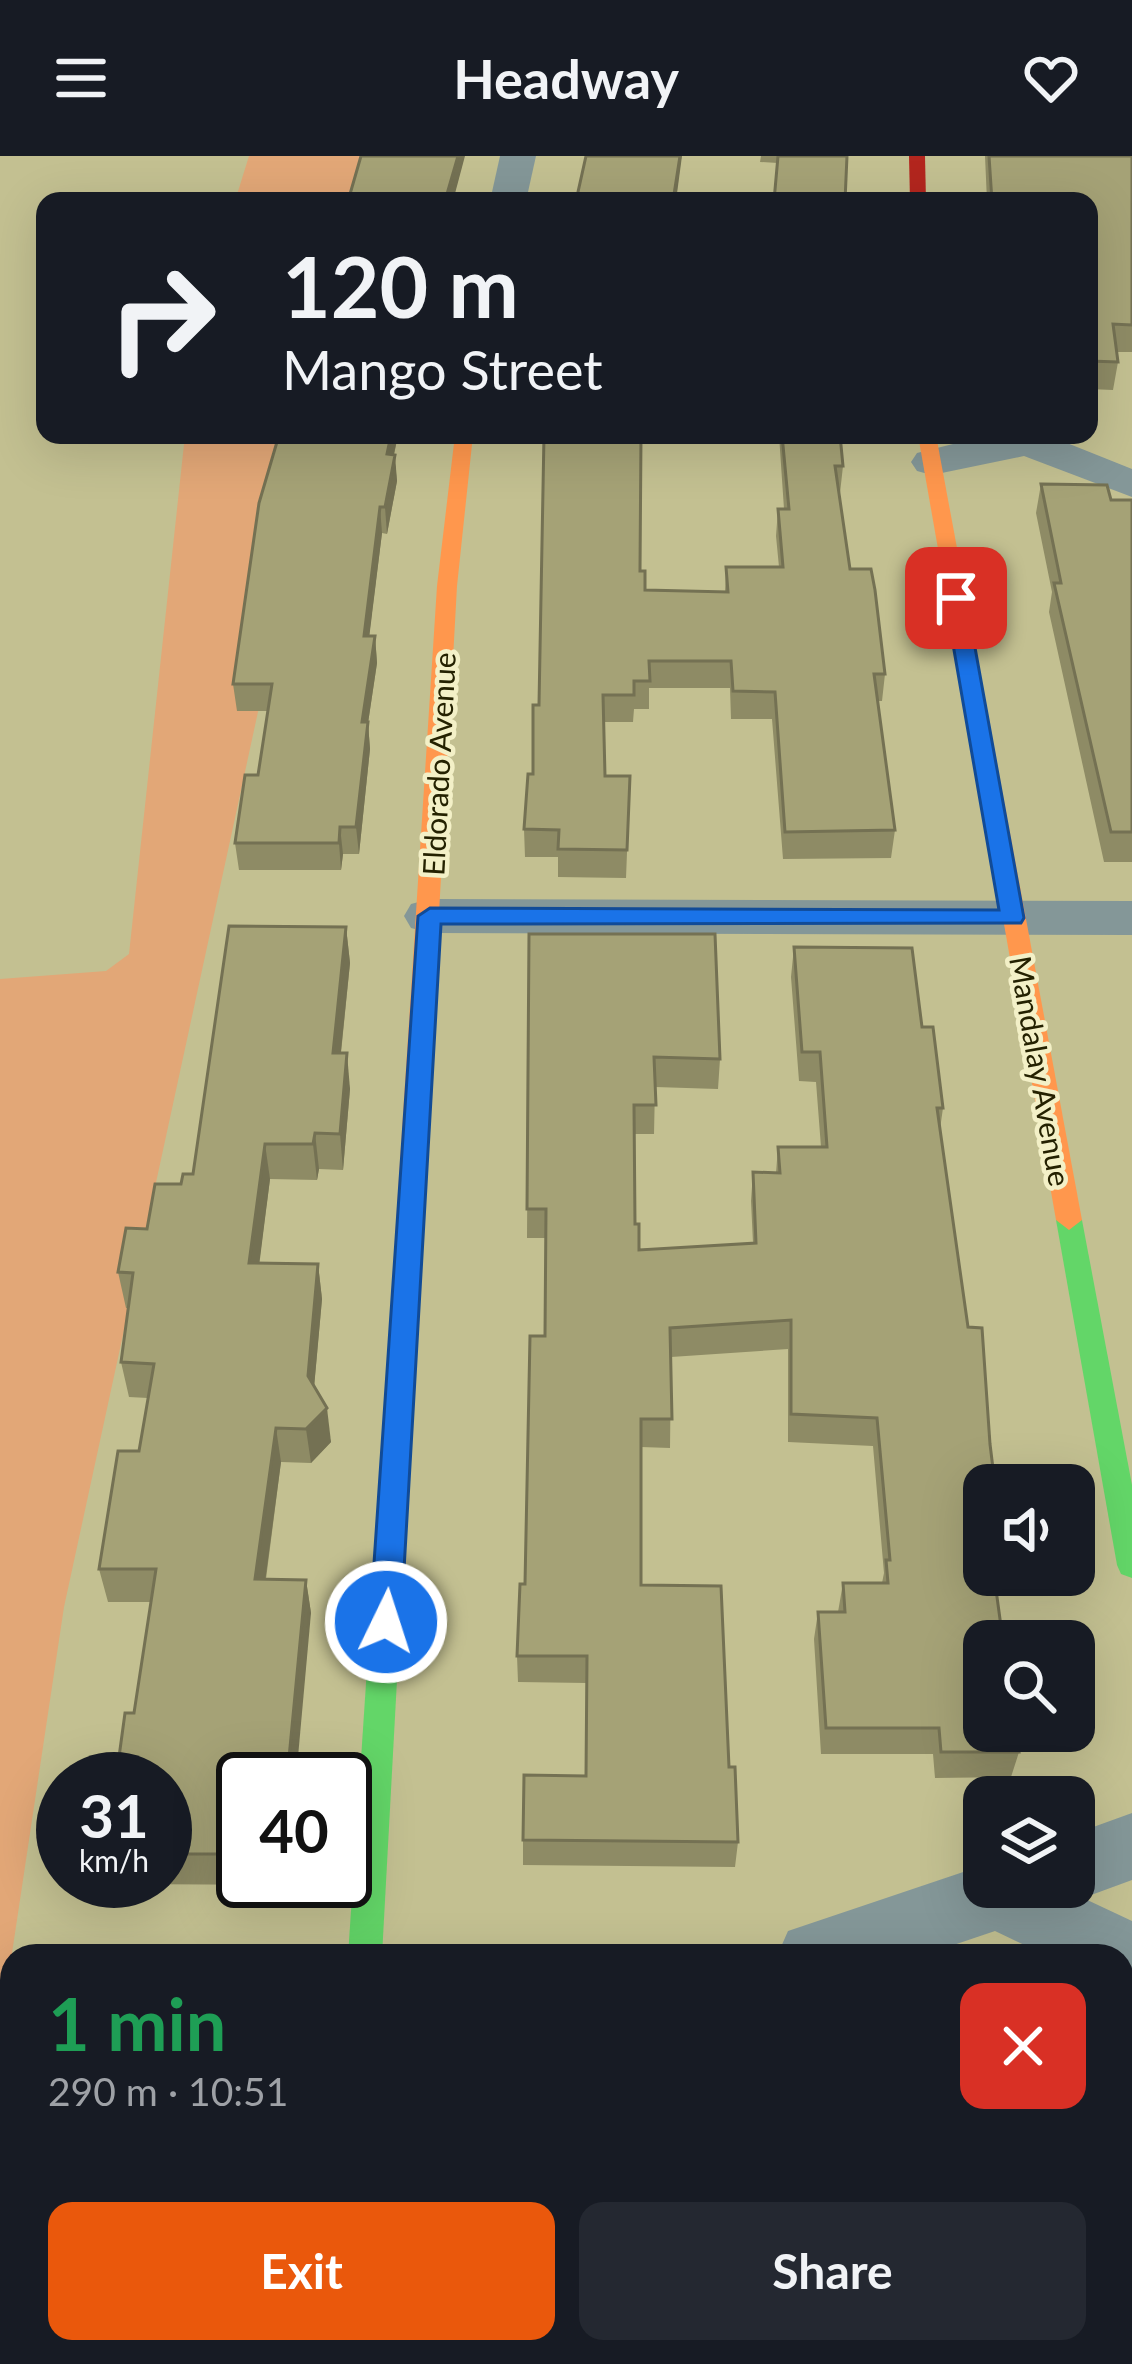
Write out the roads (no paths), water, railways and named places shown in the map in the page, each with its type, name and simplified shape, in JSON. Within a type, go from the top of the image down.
[{"type":"street","points":[[510,192],[518,156]]},
{"type":"street","points":[[917,156],[918,192]]},
{"type":"street","name":"Eldorado Avenue","points":[[365,1944],[447,586],[463,444]]},
{"type":"street","points":[[929,448],[965,444]]},
{"type":"street","points":[[1035,444],[1132,484]]},
{"type":"street","name":"Mandalay Avenue","points":[[929,448],[1132,1565]]},
{"type":"street","points":[[430,916],[1132,918]]},
{"type":"street","points":[[1095,1860],[1132,1846]]},
{"type":"street","points":[[851,1944],[963,1907]]},
{"type":"street","points":[[1041,1908],[1105,1944]]}]
